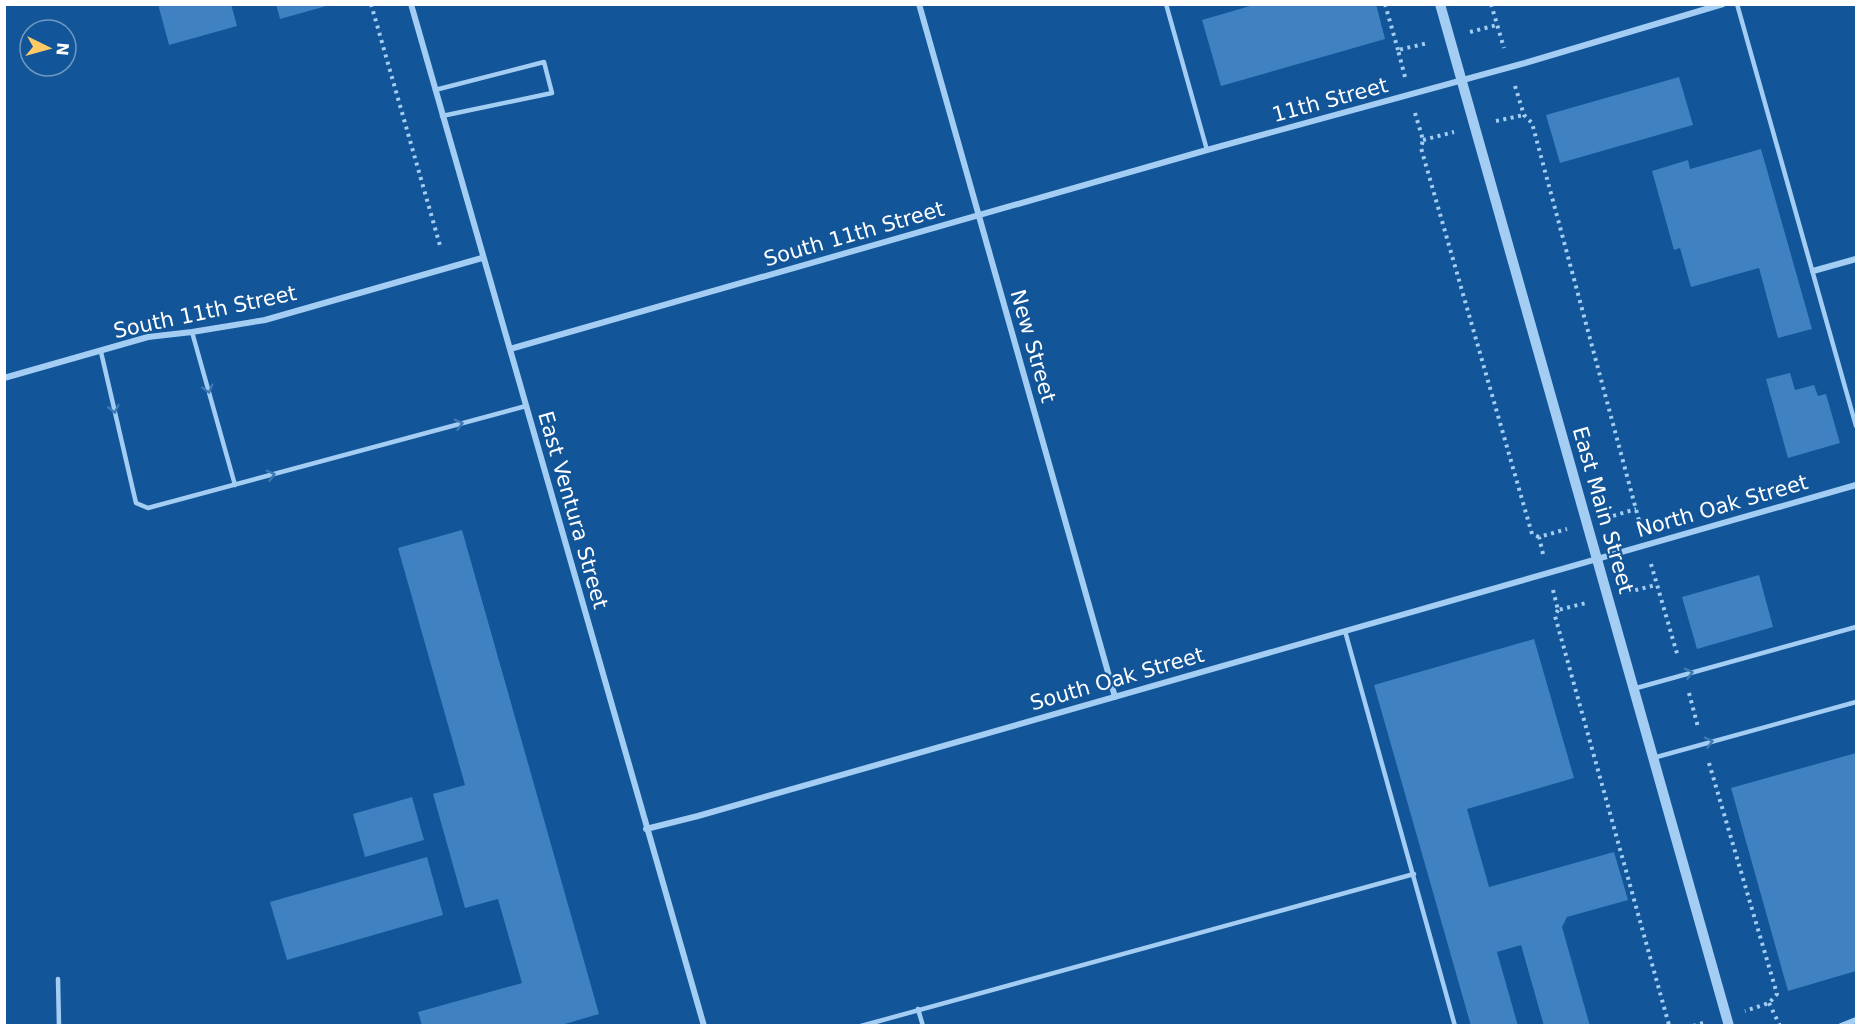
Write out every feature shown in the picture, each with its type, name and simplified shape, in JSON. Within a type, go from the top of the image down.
[{"type":"street","name":"East Ventura Street","points":[[411,4],[704,1026]]},
{"type":"street","name":"New Street","points":[[919,4],[1115,697]]},
{"type":"street","name":"East Main Street","points":[[1440,4],[1729,1026]]},
{"type":"street","name":"11th Street","points":[[1207,150],[1510,67],[1723,4]]},
{"type":"street","name":"South 11th Street","points":[[510,349],[1207,150]]},
{"type":"street","name":"South 11th Street","points":[[4,378],[148,337],[265,320],[482,258]]},
{"type":"street","points":[[1813,271],[1857,259]]},
{"type":"street","name":"North Oak Street","points":[[1596,560],[1857,485]]},
{"type":"street","name":"South Oak Street","points":[[646,829],[1596,560]]},
{"type":"street","points":[[1841,1026],[1857,1020]]},
{"type":"lane","points":[[1166,4],[1207,150]]},
{"type":"lane","points":[[1737,4],[1857,426]]},
{"type":"lane","points":[[435,90],[544,62],[547,72],[552,93],[442,116]]},
{"type":"lane","points":[[192,332],[235,484]]},
{"type":"lane","points":[[101,352],[136,503],[148,508],[526,406]]},
{"type":"lane","points":[[1633,689],[1857,627]]},
{"type":"lane","points":[[1345,631],[1455,1026]]},
{"type":"lane","points":[[1653,758],[1857,702]]},
{"type":"lane","points":[[861,1026],[1414,874]]},
{"type":"lane","points":[[58,979],[59,1026]]},
{"type":"lane","points":[[918,1009],[923,1026]]},
{"type":"path","points":[[371,4],[446,268]]},
{"type":"path","points":[[1385,4],[1423,140],[1420,147],[1532,534],[1539,537]]},
{"type":"path","points":[[1491,4],[1524,115],[1532,123],[1646,545],[1776,994],[1769,1003],[1780,1026]]},
{"type":"path","points":[[1398,50],[1497,24]]},
{"type":"path","points":[[1558,610],[1555,616],[1669,1025],[1672,1026]]},
{"type":"building","points":[[158,4],[231,4],[237,26],[169,45]]},
{"type":"building","points":[[276,4],[330,4],[330,5],[280,19]]},
{"type":"building","points":[[1257,4],[1376,4],[1385,39],[1221,86],[1202,20]]},
{"type":"building","points":[[1679,77],[1693,125],[1560,163],[1546,115]]},
{"type":"building","points":[[1761,149],[1812,329],[1778,338],[1759,268],[1691,287],[1680,248],[1674,250],[1652,171],[1688,160],[1690,169]]},
{"type":"building","points":[[1790,373],[1795,390],[1814,385],[1818,396],[1826,394],[1840,443],[1788,458],[1766,379]]},
{"type":"building","points":[[462,530],[599,1014],[558,1026],[422,1026],[418,1012],[522,983],[498,899],[465,908],[433,794],[465,785],[398,548]]},
{"type":"building","points":[[1759,575],[1773,627],[1697,649],[1682,597]]},
{"type":"building","points":[[1534,639],[1574,778],[1467,809],[1489,887],[1614,852],[1628,900],[1567,917],[1562,927],[1590,1026],[1544,1026],[1521,945],[1497,952],[1518,1026],[1471,1026],[1374,685]]},
{"type":"building","points":[[1856,753],[1856,971],[1788,991],[1731,788]]},
{"type":"building","points":[[412,797],[424,840],[365,857],[353,814]]},
{"type":"building","points":[[427,857],[443,915],[287,960],[270,902]]}]
